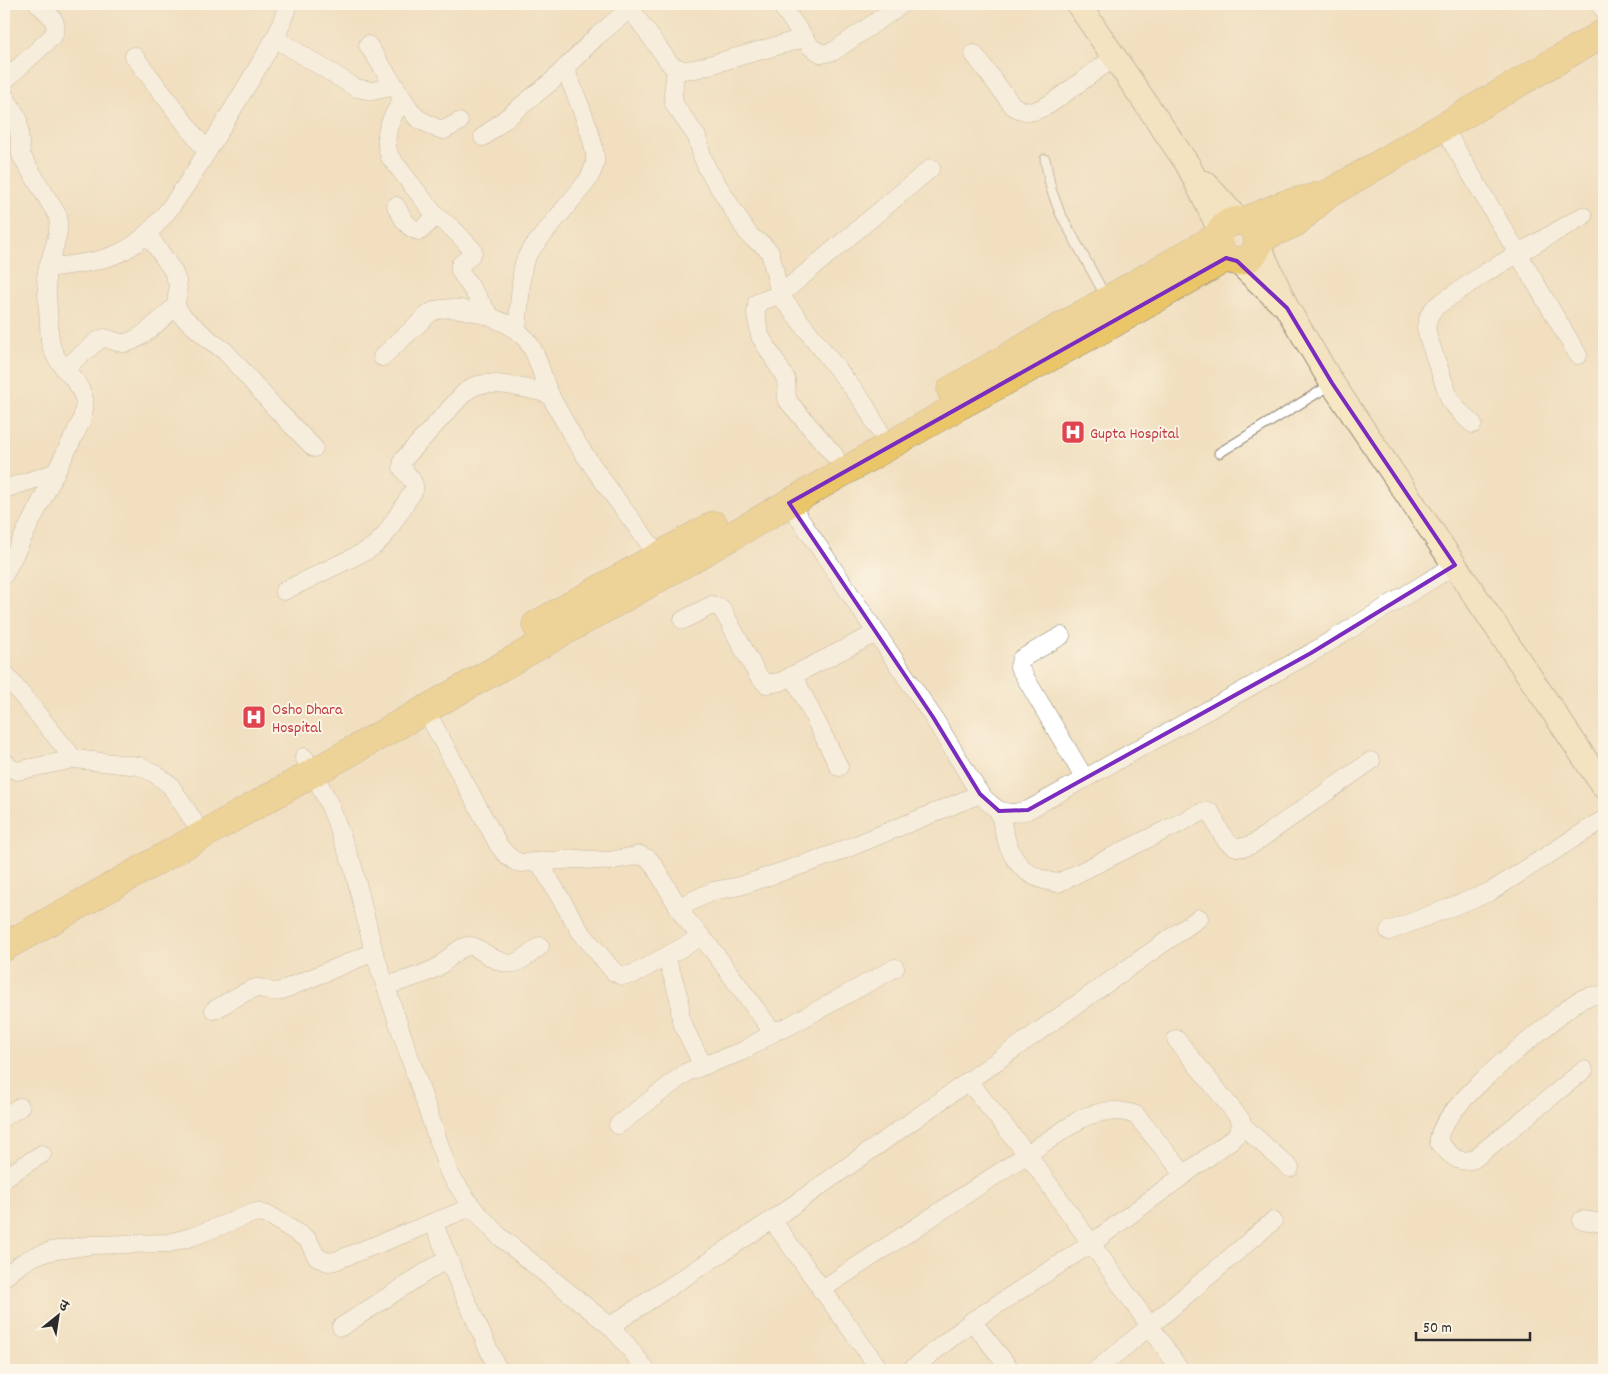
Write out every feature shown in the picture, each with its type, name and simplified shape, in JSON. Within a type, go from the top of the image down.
[{"type":"highway","points":[[4,927],[193,820],[425,709],[956,408],[1114,323],[1286,204],[1328,194],[1604,32]]},
{"type":"highway","points":[[4,947],[166,855],[309,765],[658,555],[780,489],[879,430],[1108,301],[1237,239]]},
{"type":"street","points":[[4,81],[53,36],[56,31],[54,20],[38,4]]},
{"type":"street","points":[[48,268],[109,258],[137,244],[167,212],[194,174],[279,30],[288,4]]},
{"type":"street","points":[[780,4],[811,47],[816,52],[822,54],[828,53],[902,4]]},
{"type":"street","points":[[1078,4],[1237,239],[1287,308],[1332,383],[1604,787]]},
{"type":"street","points":[[1599,4],[1604,10]]},
{"type":"street","points":[[483,137],[565,68],[629,6],[667,60],[676,68],[683,70],[696,69],[804,38]]},
{"type":"street","points":[[274,38],[356,88],[399,93]]},
{"type":"street","points":[[368,45],[417,118],[444,130],[459,122]]},
{"type":"street","points":[[974,54],[1012,106],[1029,112],[1040,110],[1050,104],[1115,57]]},
{"type":"street","points":[[134,56],[207,152]]},
{"type":"street","points":[[517,331],[524,263],[529,252],[588,180],[594,170],[595,153],[591,137],[565,68]]},
{"type":"street","points":[[676,68],[673,94],[674,104],[697,137],[707,168],[745,229],[751,237],[770,252],[782,298],[864,403],[879,430]]},
{"type":"street","points":[[399,93],[387,129],[387,149],[390,156],[436,216],[453,229],[472,249],[471,256],[460,265],[460,271],[490,316]]},
{"type":"street","points":[[4,95],[18,118],[21,155],[58,216],[56,244],[48,268],[46,286],[51,346],[52,351],[84,397],[85,408],[81,422],[4,575]]},
{"type":"street","points":[[1443,127],[1578,355]]},
{"type":"street","points":[[835,456],[787,400],[786,379],[760,336],[756,314],[757,303],[781,294],[931,168]]},
{"type":"street","points":[[396,206],[408,226],[416,231],[420,231],[436,216]]},
{"type":"street","points":[[1473,424],[1450,400],[1428,337],[1426,327],[1429,316],[1434,307],[1485,272],[1583,216]]},
{"type":"street","points":[[147,233],[178,281],[176,306],[188,322],[226,351],[275,408],[314,448]]},
{"type":"street","points":[[64,369],[99,340],[104,338],[125,343],[140,336],[176,306]]},
{"type":"street","points":[[382,357],[435,310],[454,309],[490,316],[511,326],[528,342],[536,354],[550,394],[588,460],[658,555]]},
{"type":"street","points":[[284,591],[366,551],[380,540],[414,490],[414,482],[402,468],[402,460],[465,392],[475,386],[496,384],[550,394]]},
{"type":"street","points":[[4,489],[54,474]]},
{"type":"street","points":[[790,503],[933,717],[980,794],[999,811],[1007,814],[1028,810],[1085,779],[1311,653],[1455,565]]},
{"type":"street","points":[[683,620],[712,606],[722,609],[757,674],[766,684],[771,684],[793,675],[876,633]]},
{"type":"street","points":[[1061,636],[1021,660],[1018,668],[1085,779]]},
{"type":"street","points":[[4,673],[74,759]]},
{"type":"street","points":[[793,675],[839,767]]},
{"type":"street","points":[[425,709],[498,844],[514,861],[520,863],[577,859],[609,861],[643,856],[653,864],[685,918],[711,948],[769,1027],[776,1031]]},
{"type":"street","points":[[4,761],[10,768],[17,771],[74,759],[129,765],[147,769],[170,785],[193,820]]},
{"type":"street","points":[[999,811],[1009,852],[1016,861],[1024,870],[1035,877],[1046,882],[1058,883],[1202,812],[1208,811],[1210,813],[1229,844],[1236,848],[1245,848],[1371,761]]},
{"type":"street","points":[[309,765],[330,806],[352,867],[374,952],[449,1173],[472,1208],[499,1236],[610,1326],[646,1370]]},
{"type":"street","points":[[679,907],[713,891],[740,886],[831,855],[980,794]]},
{"type":"street","points":[[1389,931],[1490,892],[1604,819]]},
{"type":"street","points":[[539,862],[576,925],[614,972],[622,976],[634,974],[701,938]]},
{"type":"street","points":[[610,1326],[772,1220],[1199,918]]},
{"type":"street","points":[[386,986],[437,968],[457,951],[468,946],[474,947],[494,960],[513,964],[524,960],[540,946]]},
{"type":"street","points":[[214,1010],[254,989],[261,988],[271,992],[280,991],[374,952]]},
{"type":"street","points":[[666,957],[675,984],[681,1021],[703,1066]]},
{"type":"street","points":[[618,1125],[687,1072],[743,1051],[776,1031],[787,1027],[895,968]]},
{"type":"street","points":[[1584,1070],[1474,1159],[1462,1162],[1457,1160],[1439,1143],[1439,1132],[1444,1123],[1494,1069],[1581,999],[1599,994],[1604,996]]},
{"type":"street","points":[[1176,1039],[1241,1120],[1242,1124],[1290,1168]]},
{"type":"street","points":[[968,1081],[1028,1155],[1180,1370]]},
{"type":"street","points":[[4,1117],[20,1106]]},
{"type":"street","points":[[821,1290],[1082,1118],[1097,1112],[1126,1111],[1136,1115],[1184,1174]]},
{"type":"street","points":[[911,1370],[972,1321],[1092,1243],[1235,1137],[1242,1124]]},
{"type":"street","points":[[4,1178],[42,1154]]},
{"type":"street","points":[[4,1277],[22,1263],[51,1251],[92,1245],[169,1243],[191,1237],[256,1212],[271,1216],[308,1240],[316,1256],[328,1262],[335,1261],[472,1208]]},
{"type":"street","points":[[772,1220],[880,1370]]},
{"type":"street","points":[[1582,1220],[1604,1223]]},
{"type":"street","points":[[1096,1370],[1273,1221]]},
{"type":"street","points":[[433,1222],[498,1370]]},
{"type":"street","points":[[341,1327],[448,1258]]},
{"type":"street","points":[[972,1321],[1010,1370]]},
{"type":"lane","points":[[1045,159],[1051,188],[1060,213],[1108,301]]},
{"type":"lane","points":[[1219,453],[1332,383]]},
{"type":"highlighted area","points":[[1226,258],[1237,261],[1287,308],[1332,383],[1455,565],[1311,653],[1028,810],[999,811],[980,794],[933,717],[789,503]]},
{"type":"place","name":"Gupta Hospital","points":[[1073,432]]},
{"type":"place","name":"Osho Dhara Hospital","points":[[254,717]]}]
